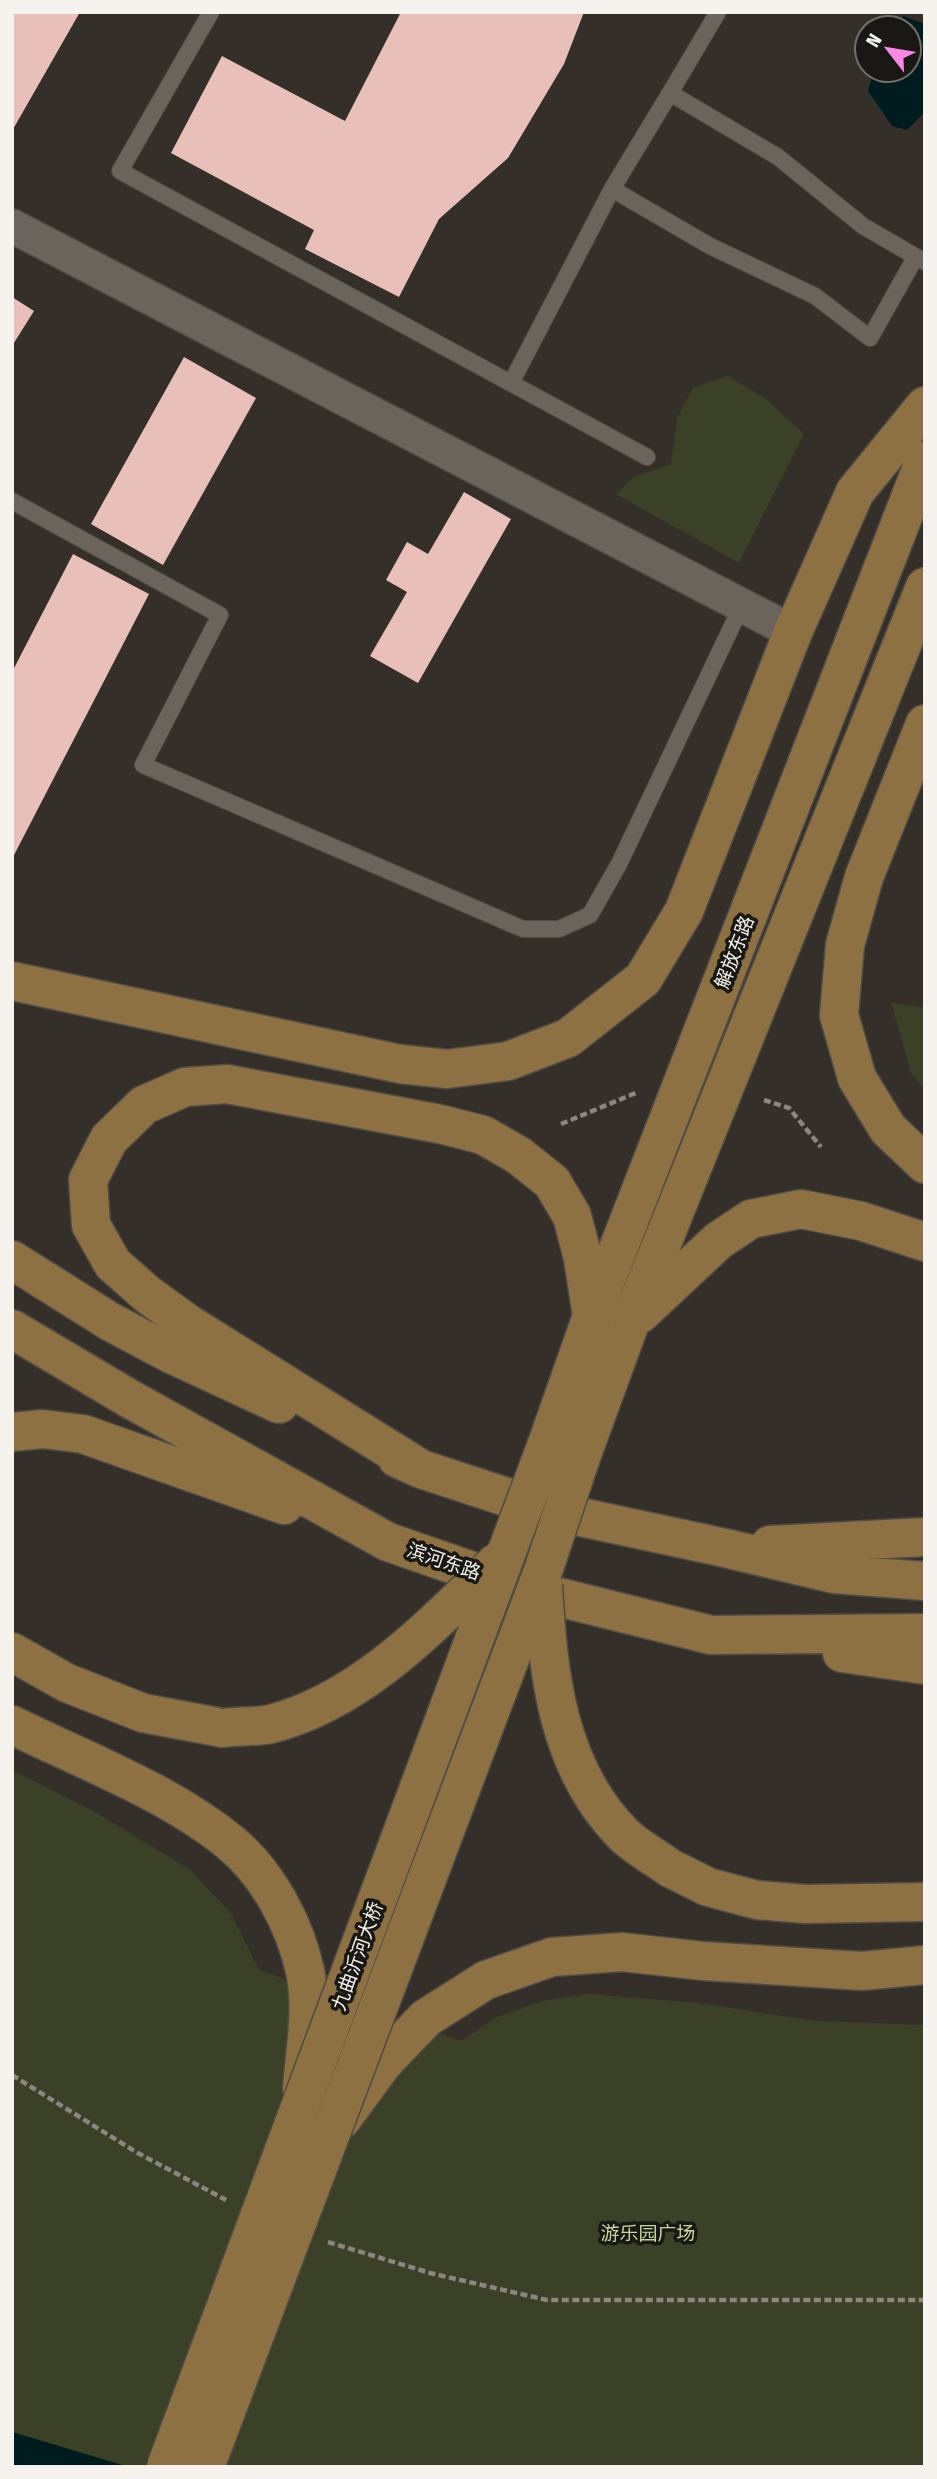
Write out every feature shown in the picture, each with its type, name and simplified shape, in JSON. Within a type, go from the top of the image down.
[{"type":"main road","points":[[12,981],[412,1065],[447,1069],[508,1061],[568,1038],[643,979],[684,911],[793,632],[855,492],[925,406]]},
{"type":"main road","name":"解放东路","points":[[564,1450],[592,1316],[925,460]]},
{"type":"main road","points":[[564,1450],[630,1323],[925,587]]},
{"type":"main road","points":[[925,724],[864,877],[845,945],[839,1015],[857,1078],[888,1129],[925,1164]]},
{"type":"main road","points":[[421,1469],[187,1322],[147,1294],[113,1264],[92,1225],[88,1180],[109,1139],[144,1105],[185,1087],[228,1084],[440,1124],[482,1135],[518,1155],[552,1182],[572,1216],[583,1258],[592,1316]]},
{"type":"main road","points":[[630,1323],[718,1241],[751,1219],[801,1209],[861,1221],[925,1242]]},
{"type":"main road","points":[[12,1260],[109,1321],[169,1353],[421,1469],[543,1509],[834,1574],[925,1581]]},
{"type":"main road","name":"滨河东路","points":[[12,1329],[130,1399],[388,1542],[518,1587],[711,1635],[925,1633]]},
{"type":"main road","points":[[12,1432],[43,1429],[83,1434],[388,1542]]},
{"type":"main road","name":"九曲沂河大桥","points":[[166,2467],[507,1552],[564,1450]]},
{"type":"main road","name":"九曲沂河大桥","points":[[205,2467],[543,1571],[564,1450]]},
{"type":"main road","points":[[725,1548],[925,1537]]},
{"type":"main road","points":[[12,1652],[67,1683],[144,1713],[223,1728],[269,1724],[315,1708],[369,1677],[440,1618],[507,1552]]},
{"type":"main road","points":[[543,1571],[547,1647],[558,1716],[576,1765],[596,1803],[625,1836],[670,1868],[708,1887],[757,1900],[805,1904],[925,1902]]},
{"type":"main road","points":[[711,1635],[925,1665]]},
{"type":"main road","points":[[12,1725],[162,1798],[233,1844],[254,1868],[274,1895],[289,1925],[305,1971],[309,2006],[301,2108]]},
{"type":"main road","points":[[328,2137],[383,2063],[426,2018],[486,1980],[552,1957],[622,1952],[703,1961],[862,1971],[925,1965]]},
{"type":"street","points":[[12,226],[793,632]]},
{"type":"lane","points":[[211,12],[120,171],[647,457]]},
{"type":"lane","points":[[511,383],[612,189],[718,12]]},
{"type":"lane","points":[[612,189],[710,246],[815,296],[870,338],[920,260],[863,226],[778,157],[670,93]]},
{"type":"lane","points":[[12,501],[220,615],[143,765],[523,929],[559,929],[590,915],[619,864],[742,605]]},
{"type":"path","points":[[561,1124],[643,1090]]},
{"type":"path","points":[[764,1100],[789,1108],[821,1147]]},
{"type":"path","points":[[12,2075],[136,2152],[236,2204]]},
{"type":"path","points":[[323,2240],[430,2273],[547,2300],[925,2300]]},
{"type":"green space","points":[[728,376],[766,399],[804,434],[739,563],[616,494],[634,477],[671,464],[677,418],[693,388]]},
{"type":"green space","points":[[891,1002],[925,1008],[925,1090],[911,1073]]},
{"type":"green space","name":"游乐园广场","points":[[12,1770],[95,1812],[189,1869],[231,1913],[259,1970],[461,2041],[495,2018],[542,2001],[589,1994],[698,2003],[816,2021],[925,2025],[925,2467],[129,2467],[12,2432]]},
{"type":"water","points":[[923,23],[925,24],[925,112],[907,130],[892,126],[868,91],[870,84],[923,84]]},
{"type":"water","points":[[12,2432],[129,2467],[12,2467]]},
{"type":"building","points":[[12,12],[80,12],[12,131]]},
{"type":"building","points":[[401,12],[584,12],[564,64],[508,158],[439,219],[399,297],[305,249],[314,230],[171,153],[222,56],[345,121]]},
{"type":"building","points":[[12,297],[34,311],[12,346]]},
{"type":"building","points":[[184,357],[256,398],[163,565],[91,524]]},
{"type":"building","points":[[464,492],[511,519],[418,683],[370,656],[407,592],[386,580],[407,542],[428,554]]},
{"type":"building","points":[[73,554],[149,594],[12,859],[12,672]]}]
